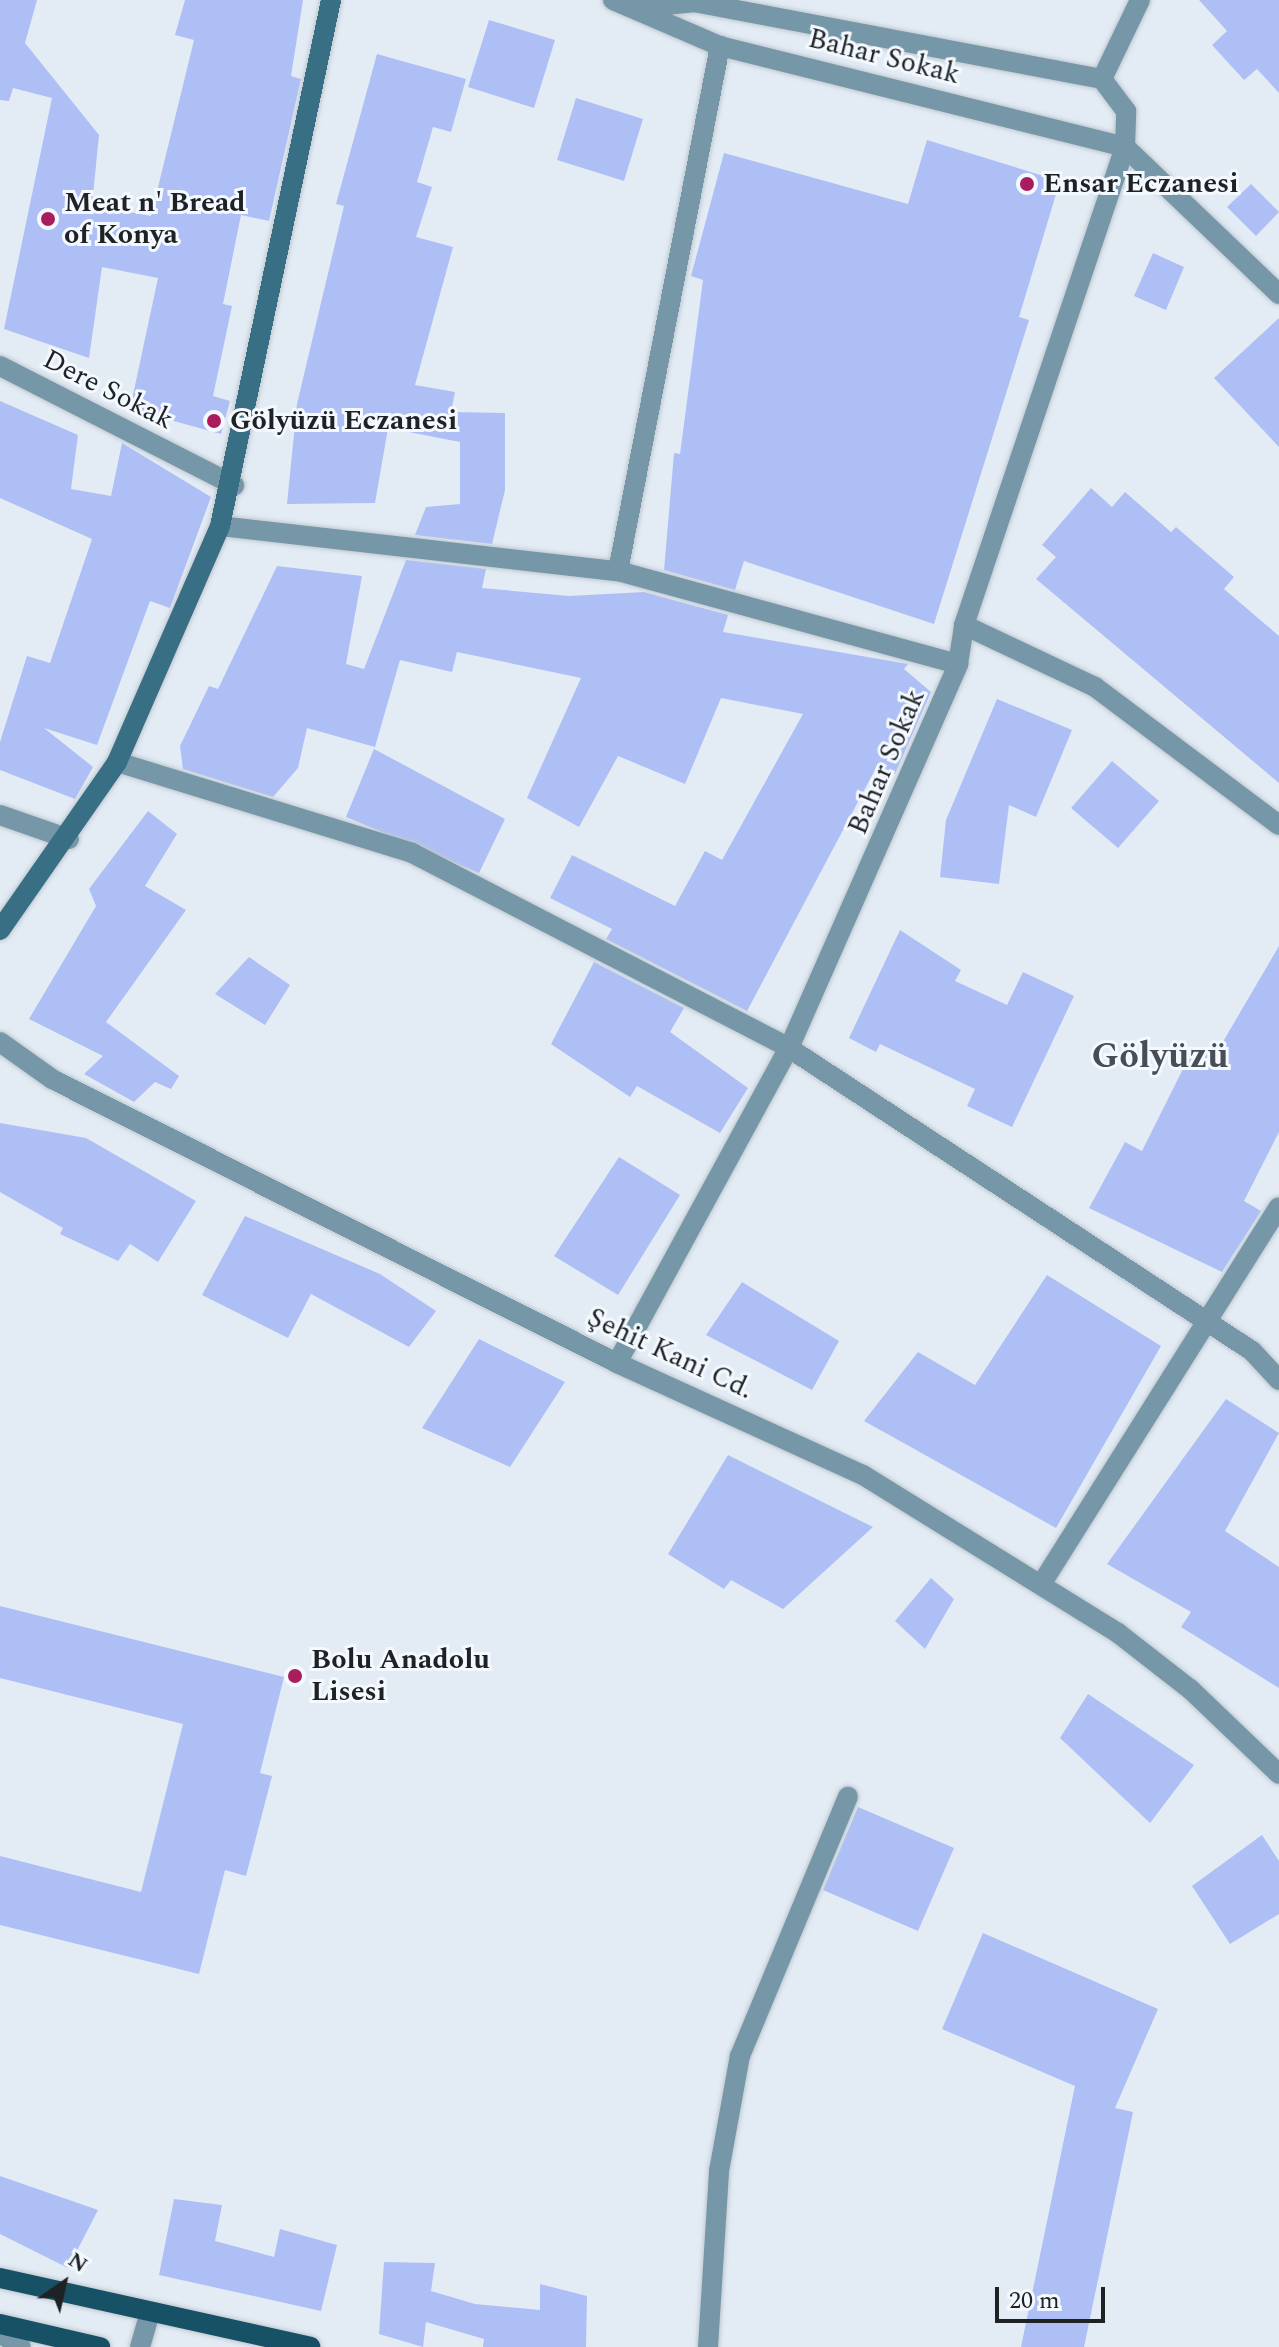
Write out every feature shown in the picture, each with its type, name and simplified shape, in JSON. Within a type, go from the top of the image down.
[{"type":"main road","points":[[0,930],[69,839],[117,762],[220,526],[234,485],[331,0]]},
{"type":"main road","points":[[0,2278],[264,2342],[310,2347]]},
{"type":"main road","points":[[0,2324],[100,2347]]},
{"type":"street","name":"Bahar Sokak","points":[[613,0],[720,46],[1125,147]]},
{"type":"street","points":[[1102,79],[1140,0]]},
{"type":"street","name":"Bahar Sokak","points":[[617,1363],[789,1048],[958,664],[964,625],[1125,147],[1126,111],[1102,79],[696,2],[634,8]]},
{"type":"street","points":[[618,571],[720,46]]},
{"type":"street","points":[[1125,147],[1279,294]]},
{"type":"street","name":"Dere Sokak","points":[[0,366],[234,485]]},
{"type":"street","points":[[220,526],[618,571],[958,664]]},
{"type":"street","points":[[964,625],[1095,687],[1279,825]]},
{"type":"street","points":[[117,762],[412,853],[789,1048],[1208,1321],[1279,1380]]},
{"type":"street","points":[[0,815],[69,839]]},
{"type":"street","name":"Şehit Kani Cd.","points":[[0,1042],[52,1079],[617,1363],[863,1475],[1042,1583],[1190,1689],[1279,1774]]},
{"type":"street","points":[[1042,1583],[1279,1207]]},
{"type":"street","points":[[708,2347],[719,2171],[740,2056],[848,1797]]},
{"type":"street","points":[[140,2347],[149,2315]]},
{"type":"street","points":[[0,2333],[21,2347]]},
{"type":"building","points":[[0,0],[37,0],[25,43],[99,135],[92,205],[151,216],[194,40],[175,35],[185,0],[303,0],[291,76],[301,79],[269,221],[241,215],[223,304],[232,306],[213,396],[230,401],[221,434],[130,409],[158,278],[102,267],[89,358],[4,329],[52,98],[13,88],[9,101],[0,100]]},
{"type":"building","points":[[1199,0],[1279,0],[1279,93],[1257,69],[1244,80],[1212,45],[1227,31]]},
{"type":"building","points":[[489,20],[555,40],[534,108],[468,87]]},
{"type":"building","points":[[377,54],[466,79],[451,132],[433,127],[417,182],[432,187],[416,237],[453,247],[415,385],[455,392],[451,412],[505,413],[505,490],[492,544],[415,535],[426,507],[460,504],[460,442],[388,428],[375,503],[287,504],[297,404],[344,206],[336,204]]},
{"type":"building","points":[[576,98],[643,119],[624,181],[557,160]]},
{"type":"building","points":[[927,140],[1060,181],[1019,317],[1029,320],[934,624],[744,561],[735,590],[664,570],[674,453],[680,454],[703,280],[691,276],[724,153],[908,204]]},
{"type":"building","points":[[1251,184],[1279,212],[1256,236],[1227,207]]},
{"type":"building","points":[[1153,253],[1184,267],[1166,310],[1134,296]]},
{"type":"building","points":[[1279,318],[1279,447],[1214,378]]},
{"type":"building","points":[[0,401],[78,435],[71,489],[111,496],[122,443],[211,497],[170,608],[150,601],[97,745],[44,728],[93,767],[75,799],[0,770],[0,742],[27,656],[50,663],[92,539],[0,498]]},
{"type":"building","points":[[1091,488],[1112,507],[1125,492],[1171,532],[1176,527],[1234,577],[1224,589],[1279,636],[1279,783],[1036,579],[1056,557],[1042,545]]},
{"type":"building","points":[[406,560],[486,569],[482,588],[569,596],[644,592],[728,615],[723,632],[908,664],[904,669],[931,692],[895,774],[877,766],[747,1011],[606,939],[612,929],[550,898],[572,855],[675,906],[705,851],[722,860],[803,714],[721,698],[685,784],[618,756],[579,827],[527,798],[581,678],[457,652],[452,672],[400,660],[375,747],[307,728],[298,768],[273,797],[183,769],[180,746],[209,686],[218,689],[277,566],[362,576],[346,664],[364,669]]},
{"type":"building","points":[[997,699],[1072,730],[1036,817],[1009,805],[999,884],[940,877],[946,820]]},
{"type":"building","points":[[374,749],[505,819],[479,873],[346,817]]},
{"type":"building","points":[[1112,761],[1159,801],[1118,848],[1071,808]]},
{"type":"building","points":[[148,811],[177,834],[145,886],[186,910],[106,1022],[179,1076],[171,1089],[155,1082],[134,1102],[84,1074],[103,1056],[29,1019],[96,906],[89,889]]},
{"type":"building","points":[[900,930],[961,970],[955,981],[1007,1005],[1023,972],[1074,996],[1012,1127],[967,1106],[975,1089],[880,1044],[876,1052],[849,1038]]},
{"type":"building","points":[[1279,946],[1279,1132],[1244,1201],[1261,1211],[1222,1272],[1089,1208],[1125,1142],[1142,1151],[1194,1047],[1214,1057]]},
{"type":"building","points":[[249,957],[290,985],[265,1025],[215,994]]},
{"type":"building","points":[[594,962],[684,1008],[670,1032],[748,1088],[720,1133],[637,1086],[630,1097],[551,1044]]},
{"type":"building","points":[[0,1123],[86,1138],[196,1201],[158,1262],[130,1244],[118,1261],[60,1234],[63,1228],[0,1192]]},
{"type":"building","points":[[619,1157],[680,1195],[618,1295],[554,1256]]},
{"type":"building","points":[[245,1216],[380,1274],[436,1311],[409,1347],[311,1294],[288,1338],[202,1295]]},
{"type":"building","points":[[1047,1275],[1161,1346],[1056,1528],[864,1421],[918,1352],[975,1385]]},
{"type":"building","points":[[742,1282],[839,1341],[812,1390],[706,1335]]},
{"type":"building","points":[[479,1339],[565,1382],[510,1467],[422,1428]]},
{"type":"building","points":[[1226,1399],[1279,1433],[1225,1531],[1279,1567],[1279,1688],[1181,1627],[1191,1612],[1107,1564]]},
{"type":"building","points":[[728,1455],[873,1527],[783,1609],[731,1580],[724,1589],[668,1554]]},
{"type":"building","points":[[931,1578],[954,1599],[925,1649],[895,1621]]},
{"type":"building","points":[[0,1606],[284,1677],[260,1773],[272,1776],[246,1876],[225,1870],[199,1974],[0,1925],[0,1856],[141,1892],[183,1724],[0,1678]]},
{"type":"building","points":[[1088,1694],[1194,1765],[1150,1823],[1060,1738]]},
{"type":"building","points":[[858,1807],[954,1848],[918,1931],[823,1890]]},
{"type":"building","points":[[1262,1835],[1279,1861],[1279,1914],[1230,1944],[1192,1886]]},
{"type":"building","points":[[983,1933],[1158,2009],[1115,2108],[1133,2112],[1084,2347],[1021,2347],[1075,2086],[942,2029]]},
{"type":"building","points":[[0,2176],[98,2210],[68,2268],[0,2234]]},
{"type":"building","points":[[174,2199],[222,2205],[215,2241],[274,2257],[280,2229],[337,2245],[321,2311],[159,2275]]},
{"type":"building","points":[[384,2262],[435,2263],[431,2291],[475,2304],[540,2310],[540,2284],[587,2296],[586,2347],[483,2347],[484,2339],[426,2322],[423,2347],[379,2334]]},
{"type":"place","name":"Ensar Eczanesi","points":[[1027,184]]},
{"type":"place","name":"Meat n' Bread of Konya","points":[[48,219]]},
{"type":"place","name":"Gölyüzü Eczanesi","points":[[214,421]]},
{"type":"place","name":"Bolu Anadolu Lisesi","points":[[295,1676]]},
{"type":"district","name":"Gölyüzü","points":[[1160,1057]]}]
